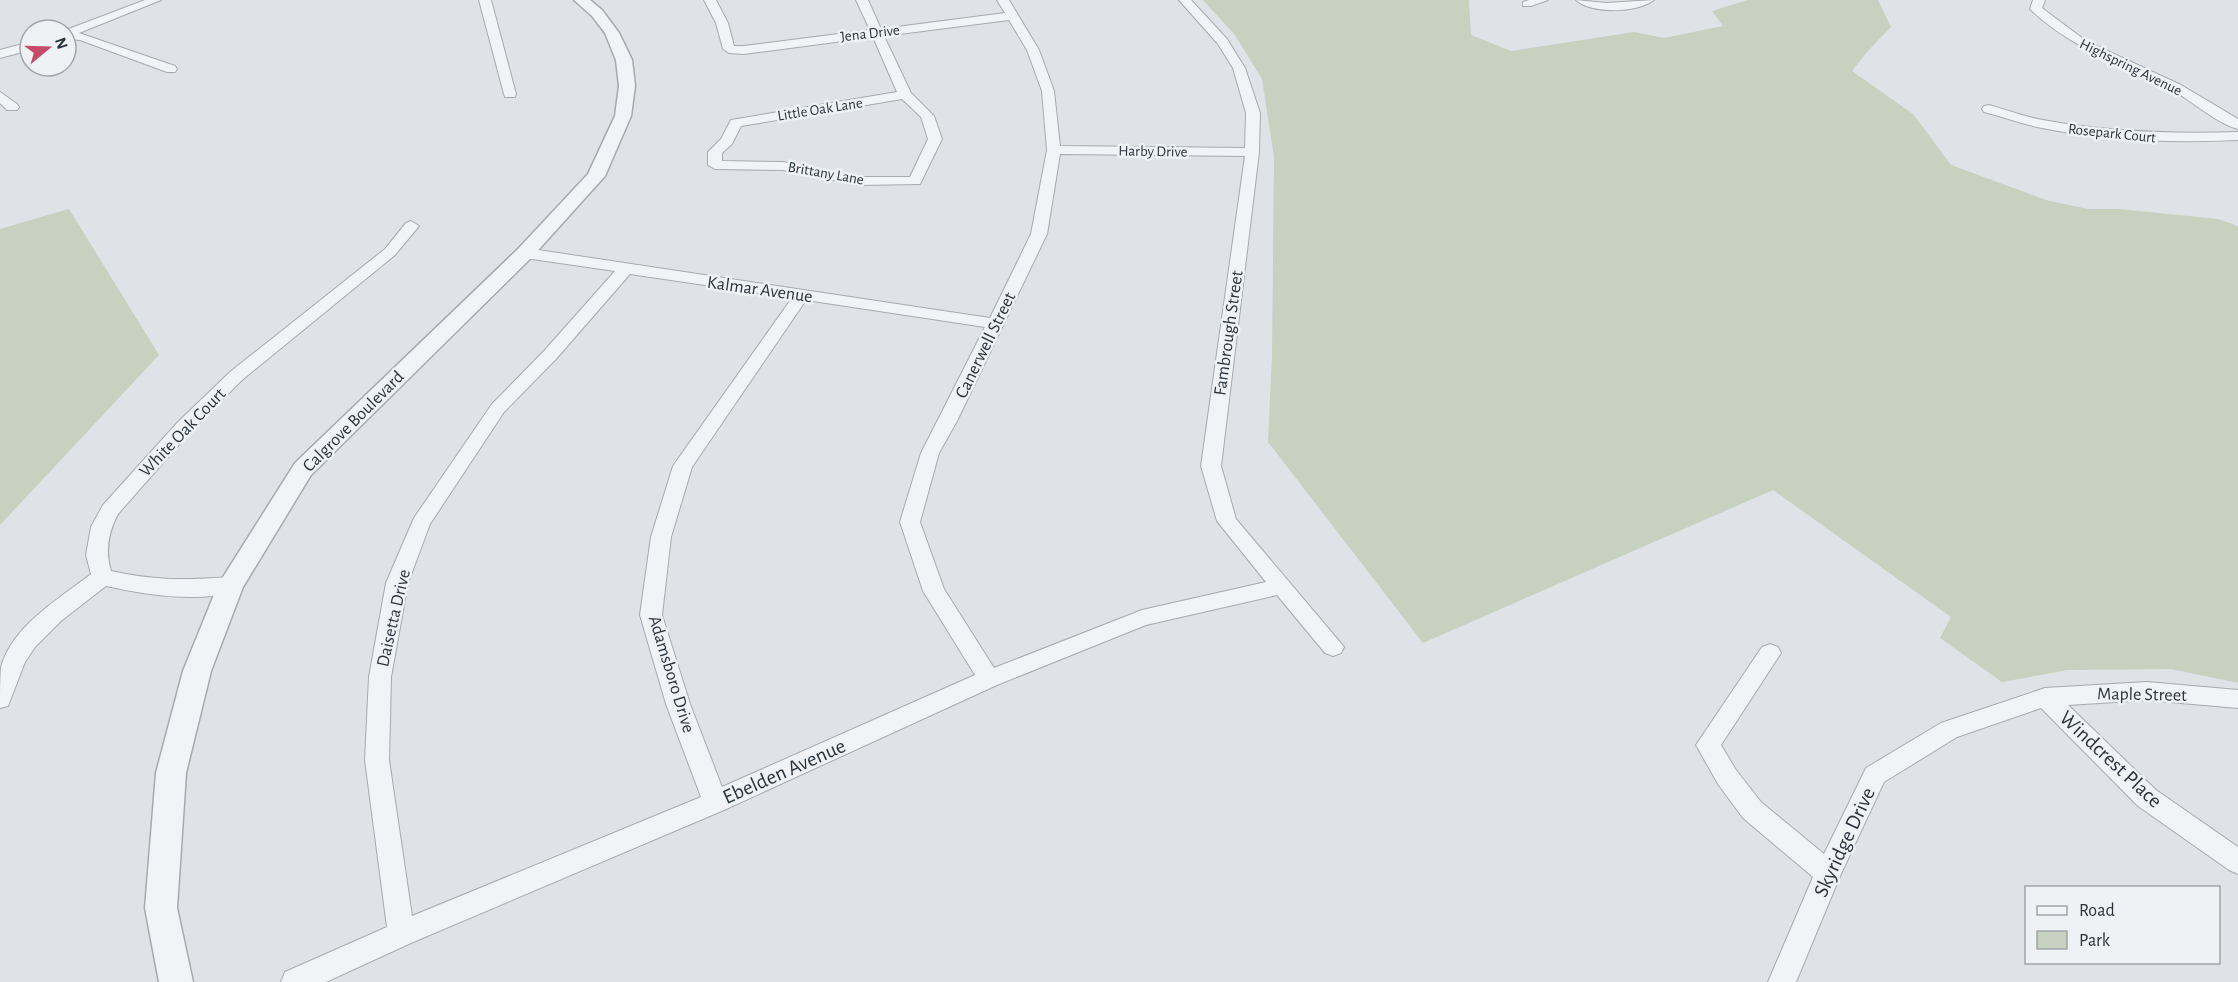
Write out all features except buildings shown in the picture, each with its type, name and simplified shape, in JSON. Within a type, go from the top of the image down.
[{"type":"street","points":[[78,32],[155,0]]},
{"type":"street","points":[[485,0],[510,94]]},
{"type":"street","name":"Calgrove Boulevard","points":[[176,982],[161,908],[171,773],[197,671],[231,585],[303,469],[525,253],[596,176],[623,116],[627,86],[624,60],[612,33],[597,13],[581,0]]},
{"type":"street","points":[[601,0],[618,18],[612,33]]},
{"type":"street","name":"Jena Drive","points":[[710,0],[722,23],[729,49],[744,50],[1011,16]]},
{"type":"street","points":[[862,0],[905,95]]},
{"type":"street","name":"Canerwell Street","points":[[989,679],[934,591],[910,522],[930,453],[1039,234],[1054,150],[1048,91],[1033,50],[1003,0]]},
{"type":"street","name":"Fambrough Street","points":[[1185,0],[1223,42],[1239,68],[1253,113],[1252,152],[1210,466],[1227,521],[1333,646]]},
{"type":"street","points":[[1527,4],[1542,0]]},
{"type":"street","points":[[1582,0],[1601,7],[1648,0]]},
{"type":"street","name":"Highspring Avenue","points":[[2040,0],[2036,9],[2054,27],[2082,45],[2169,84],[2238,125]]},
{"type":"street","points":[[78,37],[171,69]]},
{"type":"street","points":[[0,54],[18,49]]},
{"type":"street","name":"Little Oak Lane","points":[[736,123],[905,95]]},
{"type":"street","name":"Brittany Lane","points":[[736,123],[727,141],[715,152],[715,165],[783,166],[858,181],[915,181],[935,139],[927,116],[905,95]]},
{"type":"street","points":[[0,96],[12,107]]},
{"type":"street","name":"Rosepark Court","points":[[1989,109],[2046,125],[2110,135],[2178,139],[2238,136]]},
{"type":"street","name":"Harby Drive","points":[[1054,150],[1252,152]]},
{"type":"street","name":"White Oak Court","points":[[102,577],[96,555],[101,527],[117,502],[184,427],[236,376],[390,252],[411,226]]},
{"type":"street","name":"Kalmar Avenue","points":[[525,253],[996,324]]},
{"type":"street","name":"Daisetta Drive","points":[[401,934],[377,760],[380,677],[397,583],[421,523],[498,408],[550,355],[626,269]]},
{"type":"street","name":"Adamsboro Drive","points":[[715,802],[678,704],[651,615],[661,537],[683,466],[802,295]]},
{"type":"street","points":[[0,699],[11,666],[27,641],[50,618],[102,577],[147,587],[177,589],[231,585]]},
{"type":"street","name":"Ebelden Avenue","points":[[295,982],[401,934],[715,802],[989,679],[1143,618],[1281,586]]},
{"type":"street","points":[[1770,653],[1708,745],[1727,777],[1752,810],[1828,873]]},
{"type":"street","name":"Maple Street","points":[[2045,697],[2147,691],[2238,699]]},
{"type":"street","name":"Skyridge Drive","points":[[1782,982],[1828,873],[1875,775],[1949,730],[2045,697]]},
{"type":"street","name":"Windcrest Place","points":[[2045,697],[2147,798],[2238,862]]},
{"type":"green space","points":[[1203,0],[1469,0],[1471,35],[1511,51],[1634,32],[1664,38],[1723,26],[1712,11],[1748,0],[1878,0],[1891,27],[1852,71],[1913,114],[1951,165],[2046,200],[2088,209],[2120,209],[2218,219],[2238,226],[2238,683],[2171,669],[2068,670],[2002,682],[1940,638],[1951,617],[1773,490],[1423,643],[1268,442],[1272,355],[1274,157],[1262,79],[1235,35]]},
{"type":"green space","points":[[69,209],[159,355],[0,525],[0,229]]}]
